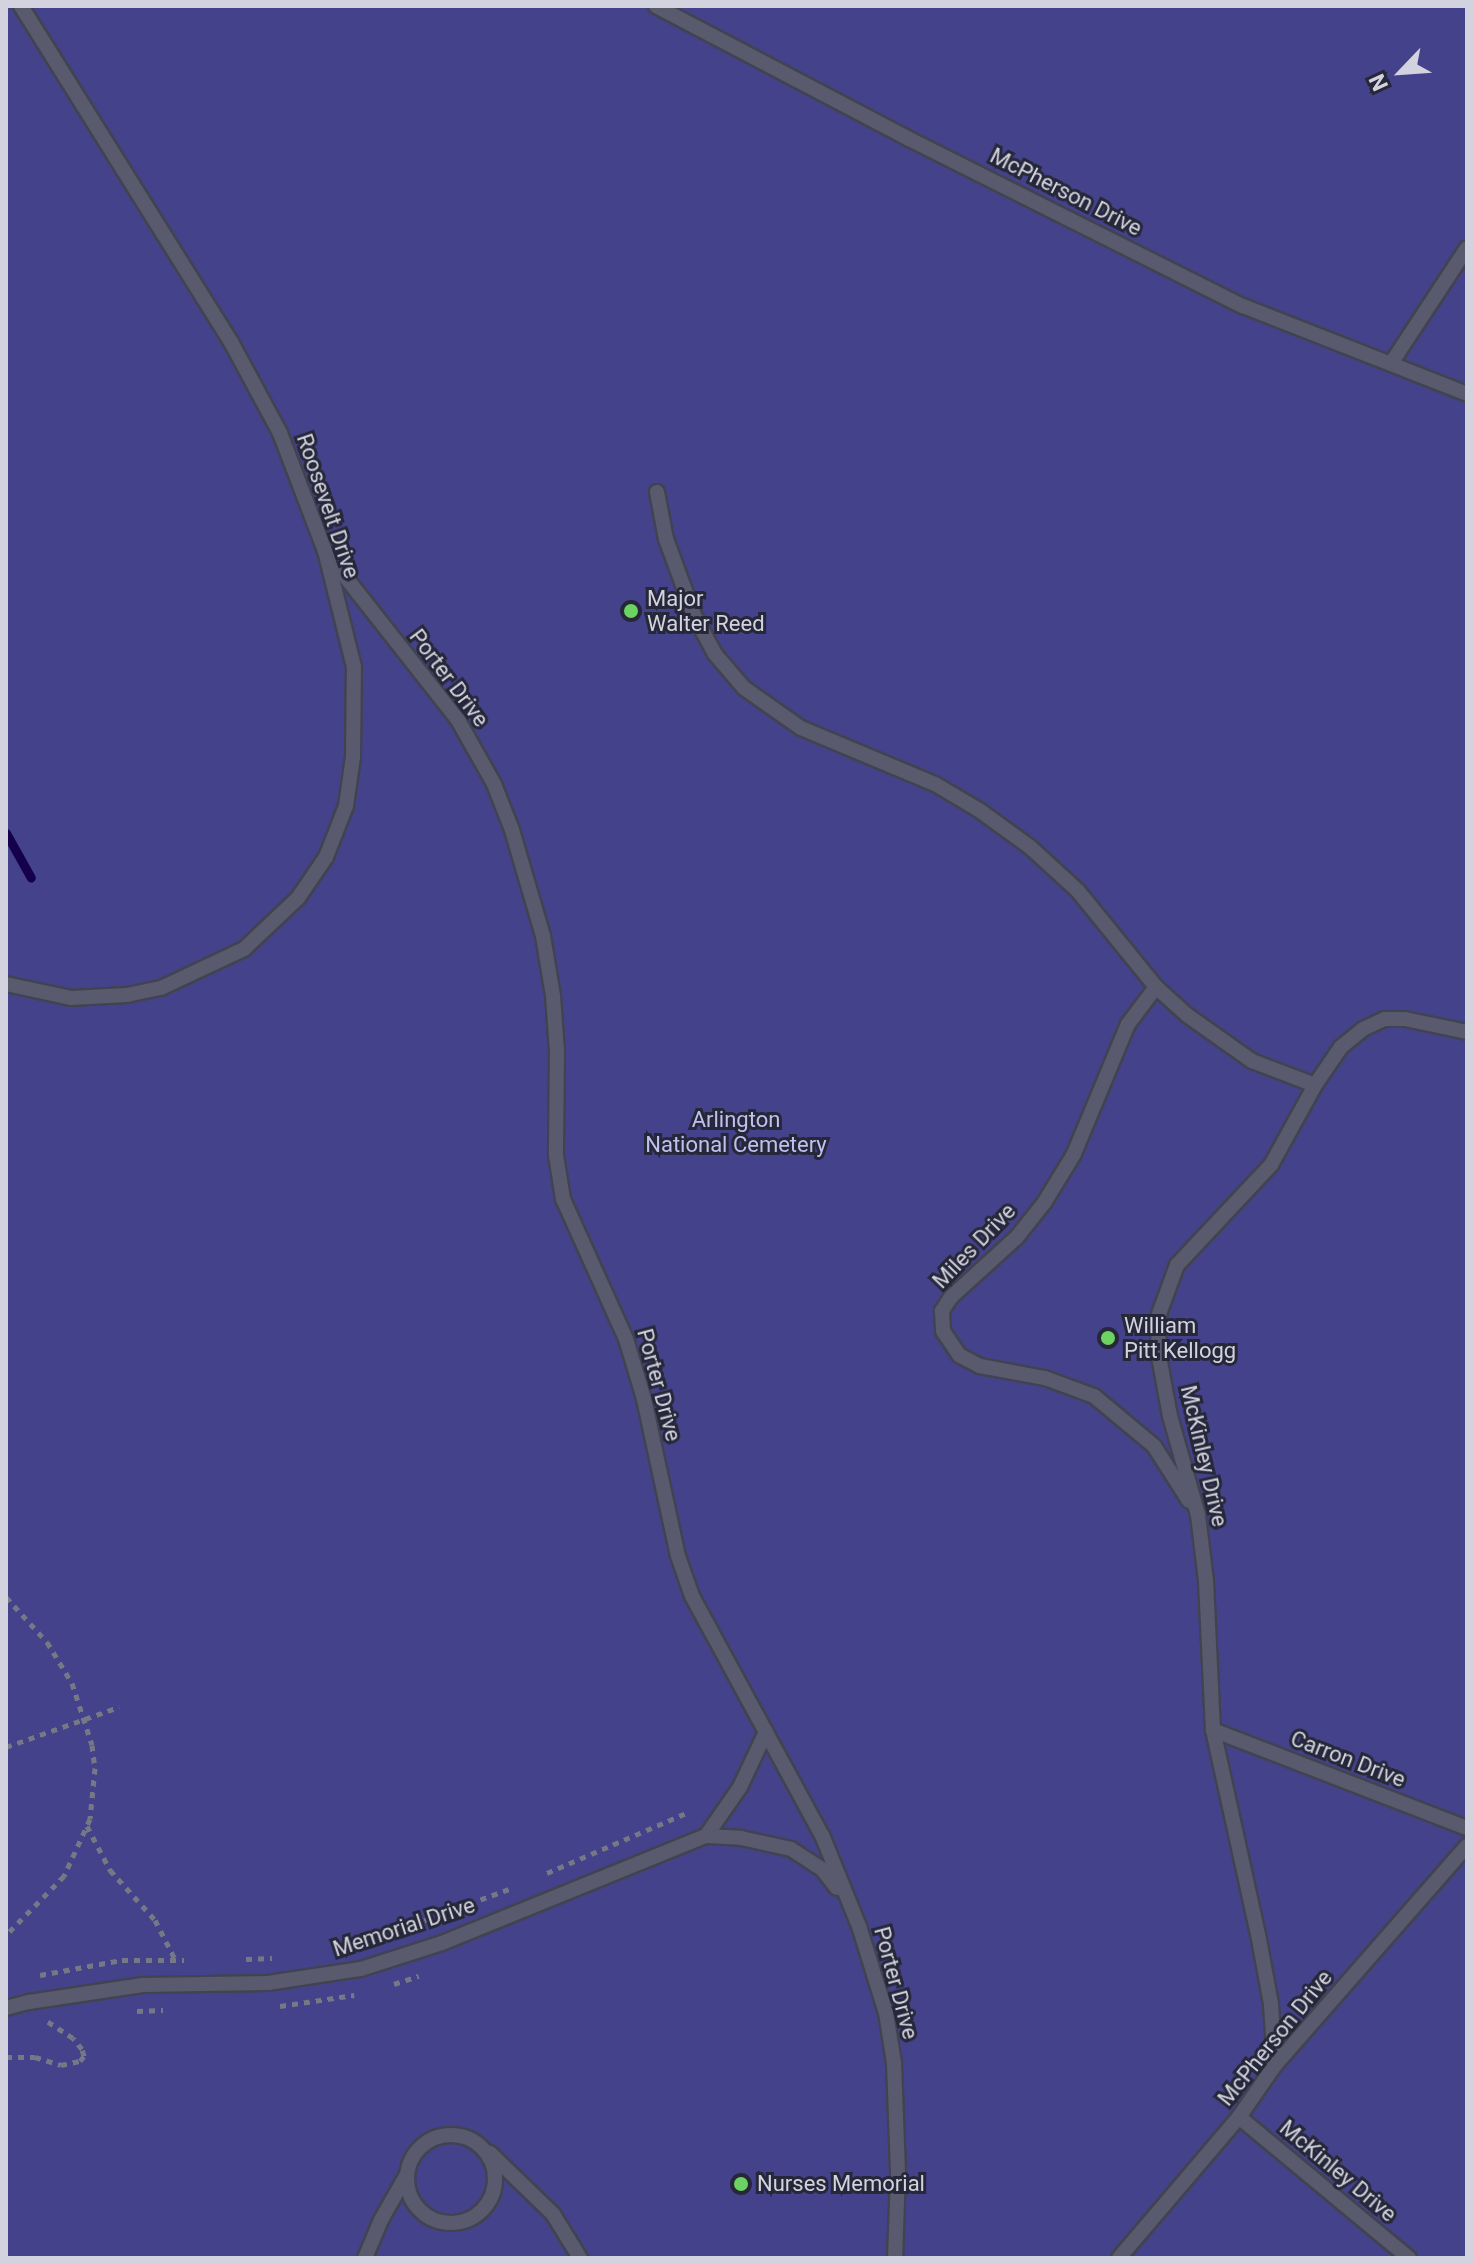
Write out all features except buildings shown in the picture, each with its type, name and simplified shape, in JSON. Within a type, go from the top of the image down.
[{"type":"lane","name":"Roosevelt Drive","points":[[6,984],[71,998],[113,997],[161,988],[244,949],[307,887],[336,834],[353,770],[354,667],[325,551],[280,433],[255,383],[21,6]]},
{"type":"lane","name":"McPherson Drive","points":[[656,6],[909,139],[1243,306],[1467,394]]},
{"type":"lane","points":[[1392,362],[1407,334],[1467,248]]},
{"type":"lane","points":[[657,492],[666,539],[694,615],[715,654],[744,688],[801,728],[935,784],[979,810],[1030,847],[1078,891],[1156,987],[1187,1015],[1252,1061],[1315,1085]]},
{"type":"lane","name":"Porter Drive","points":[[325,551],[458,720],[494,784],[512,830],[543,936],[553,996],[557,1052],[556,1155],[563,1199],[619,1321],[639,1377],[686,1581],[702,1619],[822,1835],[886,2013],[894,2063],[898,2173],[895,2258]]},
{"type":"lane","name":"Miles Drive","points":[[1156,987],[1128,1024],[1074,1154],[1044,1203],[1017,1237],[951,1297],[942,1311],[943,1331],[959,1355],[980,1366],[1070,1385],[1122,1416],[1154,1446],[1198,1515]]},
{"type":"lane","name":"McKinley Drive","points":[[1275,2065],[1271,2004],[1259,1939],[1213,1730],[1210,1621],[1198,1515],[1170,1416],[1158,1351],[1159,1314],[1177,1265],[1271,1165],[1315,1085],[1341,1047],[1363,1029],[1384,1019],[1405,1019],[1467,1032]]},
{"type":"lane","name":"Carron Drive","points":[[1213,1730],[1467,1828]]},
{"type":"lane","points":[[706,1836],[740,1787],[766,1732]]},
{"type":"lane","name":"Memorial Drive","points":[[6,2008],[143,1985],[282,1982],[361,1969],[442,1943],[706,1836],[741,1838],[791,1849],[822,1869],[847,1900]]},
{"type":"lane","name":"McPherson Drive","points":[[1119,2258],[1239,2117],[1275,2065],[1467,1846]]},
{"type":"lane","name":"McKinley Drive","points":[[1239,2117],[1409,2258]]},
{"type":"lane","points":[[365,2258],[381,2220],[407,2176],[410,2162],[430,2140],[460,2136],[474,2141],[505,2165],[545,2206],[580,2258]]},
{"type":"lane","points":[[407,2176],[411,2199],[427,2217],[447,2224],[474,2217],[488,2203],[495,2178],[492,2163],[474,2141]]},
{"type":"path","points":[[6,1597],[47,1642],[62,1665],[92,1745],[95,1768],[87,1826],[64,1876],[6,1935]]},
{"type":"path","points":[[6,1747],[119,1707]]},
{"type":"path","points":[[543,1875],[686,1813]]},
{"type":"path","points":[[87,1826],[110,1870],[155,1920],[175,1959]]},
{"type":"path","points":[[356,1945],[515,1887]]},
{"type":"path","points":[[240,1959],[281,1957]]},
{"type":"path","points":[[30,1978],[122,1960],[187,1960]]},
{"type":"path","points":[[6,2057],[35,2057],[61,2065],[80,2061],[84,2056],[82,2049],[73,2038],[48,2022]]},
{"type":"green space","name":"Arlington National Cemetery","points":[[6,6],[1467,6],[1467,2258],[6,2258]]},
{"type":"waterway","points":[[6,833],[31,878]]},
{"type":"place","name":"Major Walter Reed","points":[[631,611]]},
{"type":"place","name":"William Pitt Kellogg","points":[[1108,1338]]},
{"type":"place","name":"Nurses Memorial","points":[[741,2184]]}]
